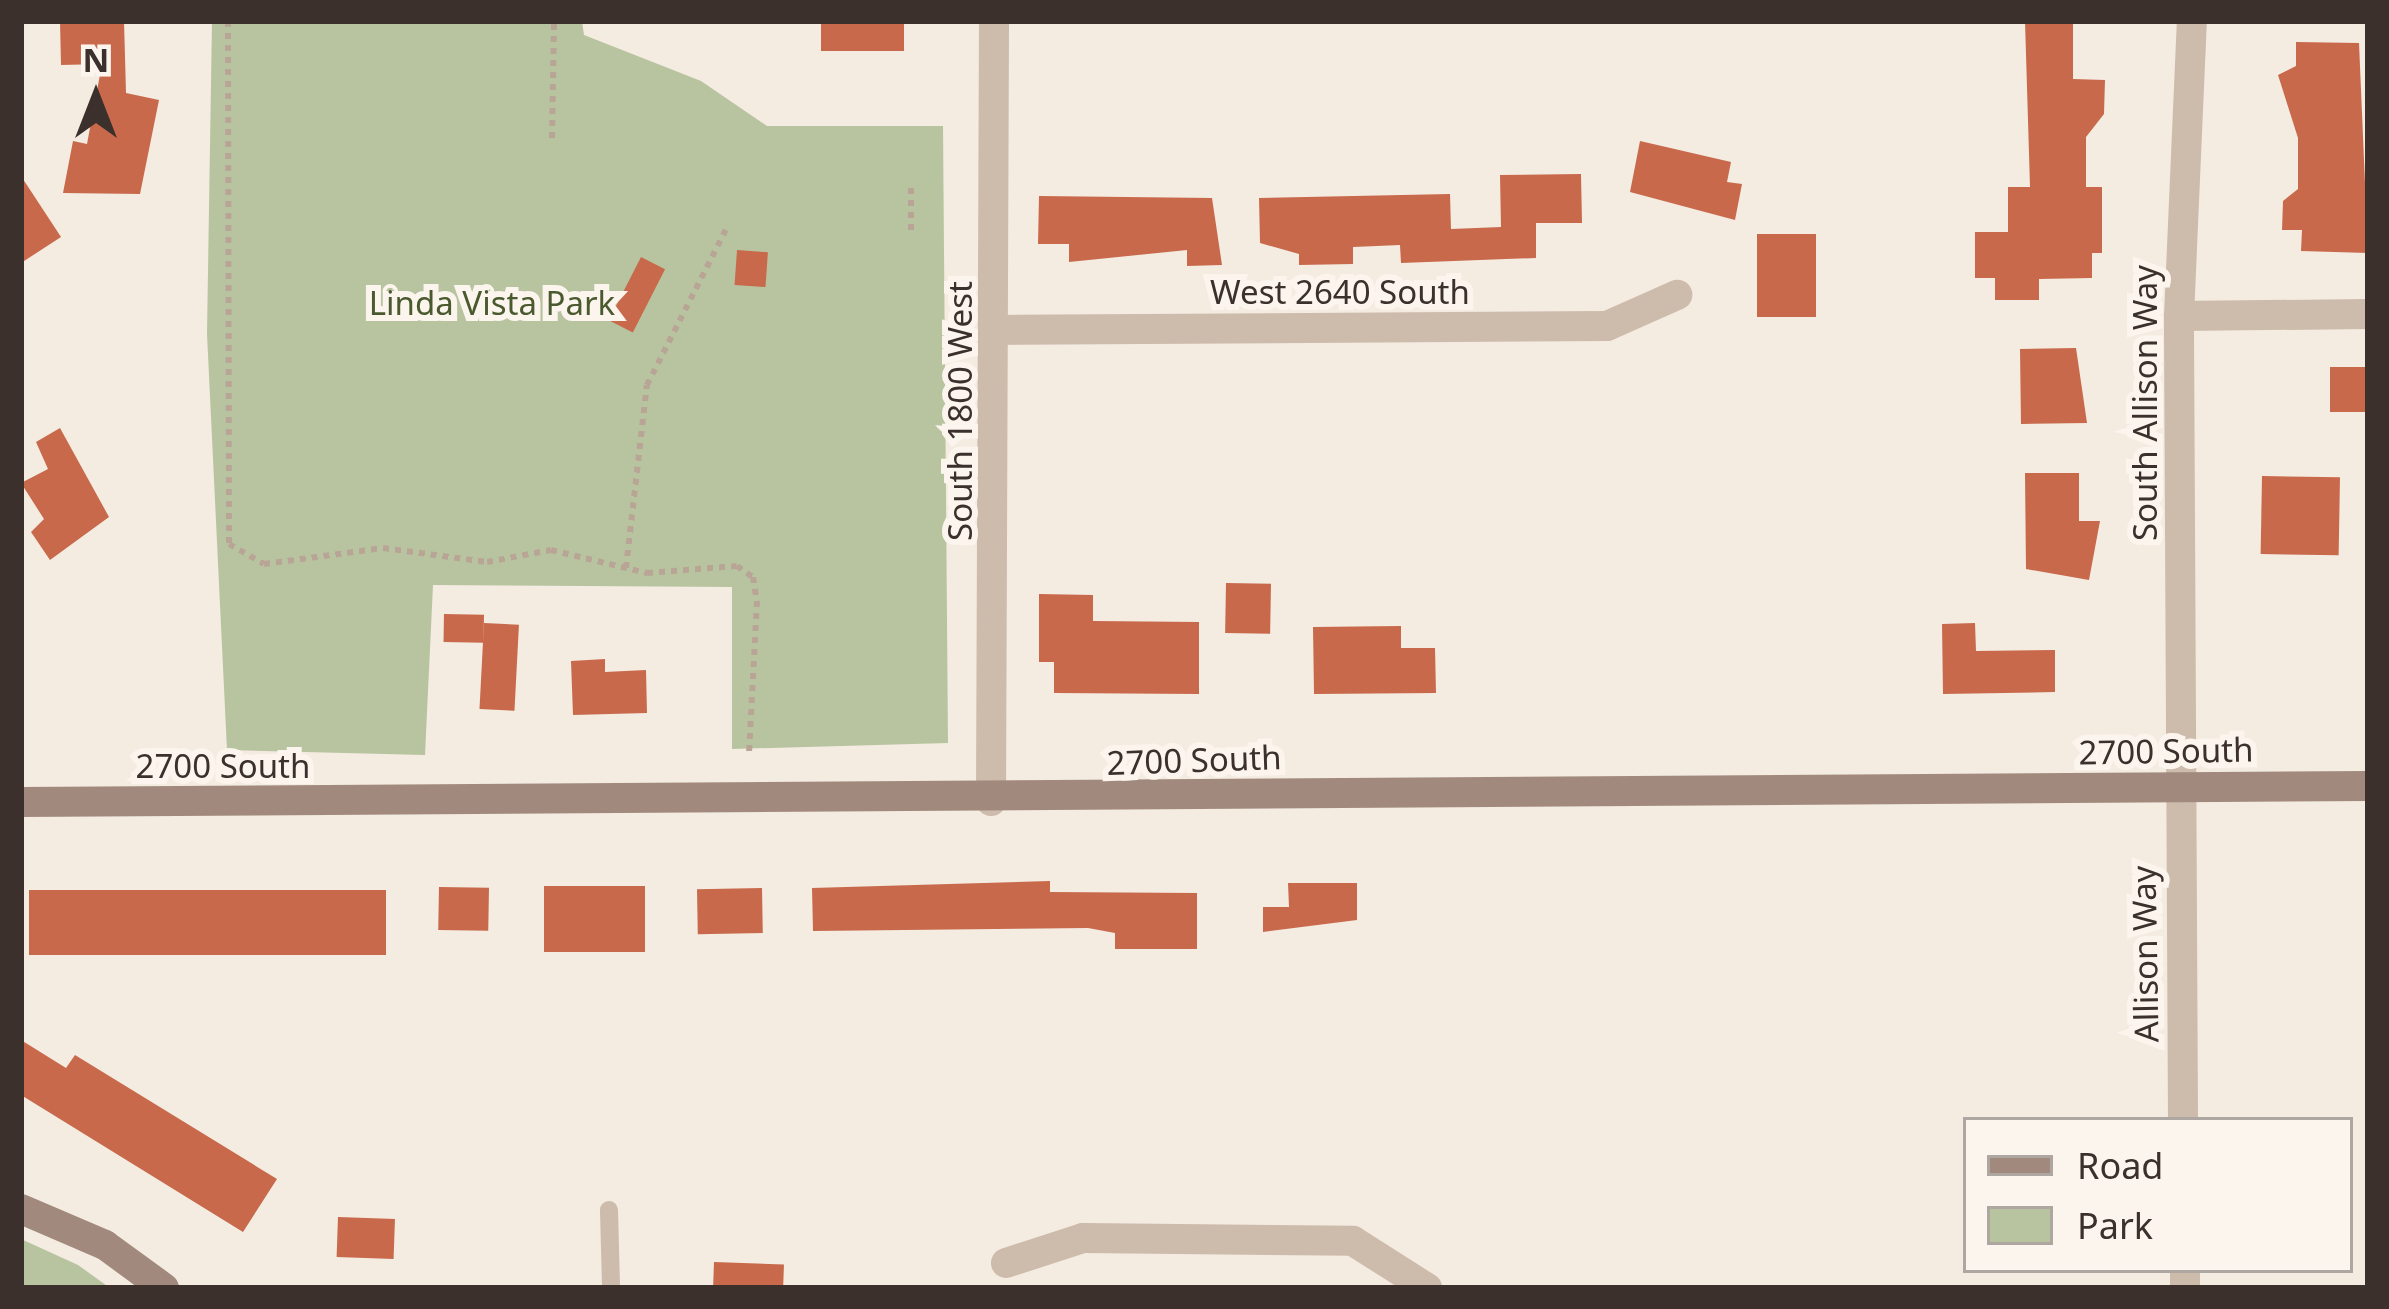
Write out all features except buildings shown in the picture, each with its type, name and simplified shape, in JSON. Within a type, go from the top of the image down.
[{"type":"main road","name":"2700 South","points":[[21,802],[991,801],[1594,785],[2368,787]]},
{"type":"main road","points":[[21,1209],[105,1245],[164,1288]]},
{"type":"street","name":"South 1800 West","points":[[991,801],[997,330],[994,21]]},
{"type":"street","name":"South Allison Way","points":[[2180,787],[2179,316],[2192,21]]},
{"type":"street","name":"West 2640 South","points":[[997,330],[1607,326],[1677,295]]},
{"type":"street","points":[[2179,316],[2368,314]]},
{"type":"street","name":"Allison Way","points":[[2180,787],[2183,1117]]},
{"type":"street","points":[[1006,1263],[1083,1238],[1353,1241],[1417,1287],[1426,1288]]},
{"type":"lane","points":[[609,1210],[611,1288]]},
{"type":"path","points":[[228,21],[229,544],[264,564],[383,548],[487,562],[551,550],[626,568],[737,566],[753,577],[748,755]]},
{"type":"path","points":[[552,138],[554,21]]},
{"type":"path","points":[[911,188],[911,230]]},
{"type":"path","points":[[626,568],[647,385],[728,225]]},
{"type":"green space","name":"Linda Vista Park","points":[[212,21],[582,21],[584,35],[701,81],[767,126],[943,126],[948,743],[732,749],[732,587],[433,585],[425,755],[227,750],[207,334]]},
{"type":"green space","points":[[21,1239],[78,1265],[110,1288],[21,1288]]}]
